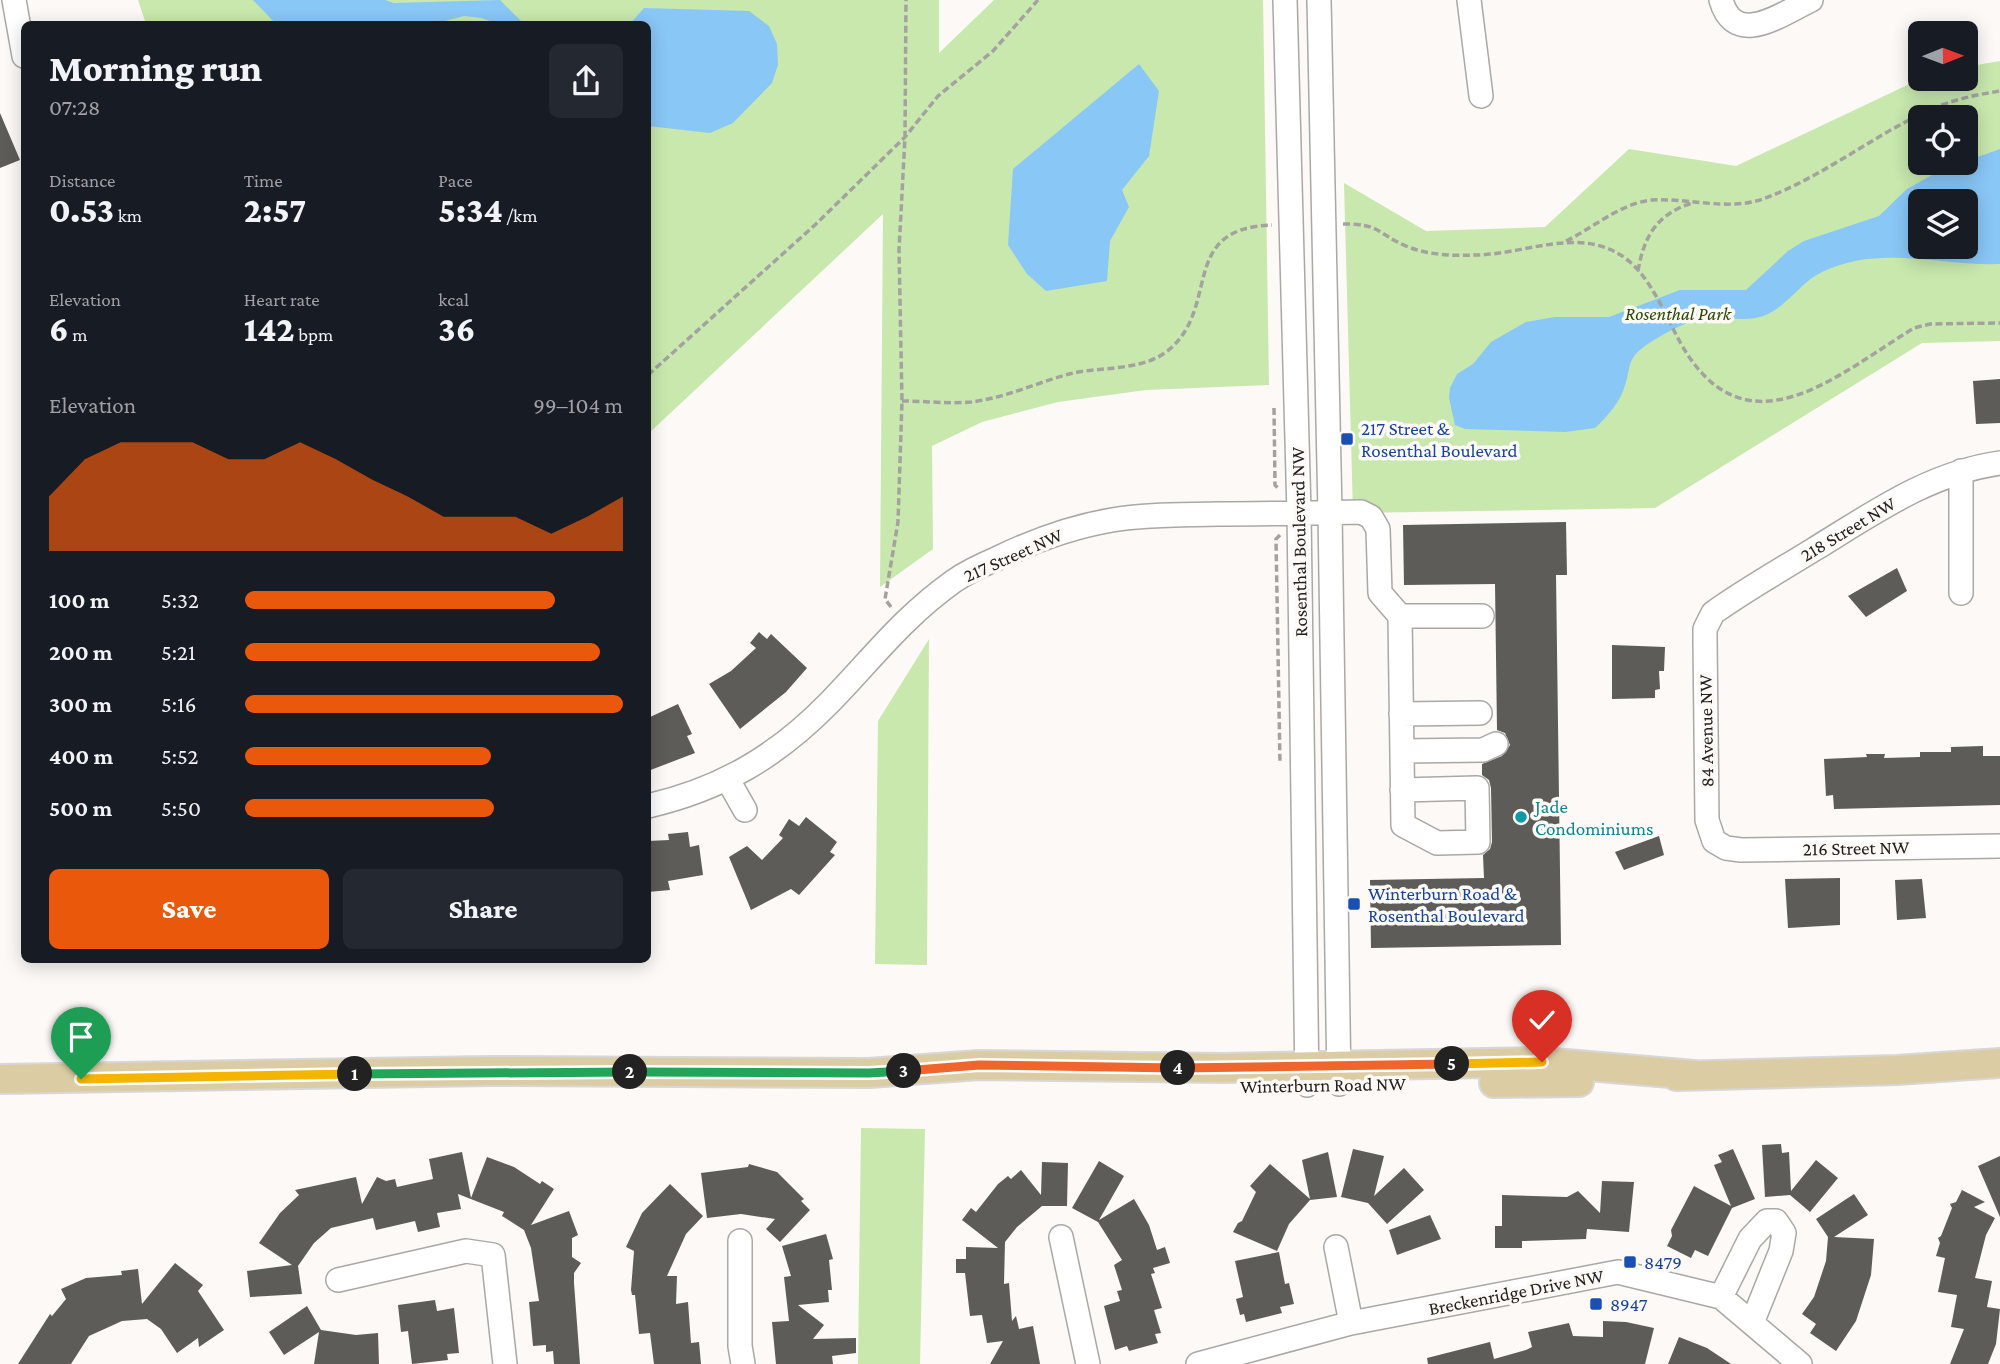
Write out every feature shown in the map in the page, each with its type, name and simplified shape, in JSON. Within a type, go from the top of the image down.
[{"type":"main road","name":"Winterburn Road NW","points":[[0,1079],[491,1071],[869,1073],[990,1084],[1222,1087],[1307,1075],[1602,1081],[1694,1075],[1897,1070],[2000,1063]]},
{"type":"main road","name":"Winterburn Road NW","points":[[1897,1070],[2000,1075]]},
{"type":"main road","name":"Winterburn Road NW","points":[[0,1093],[81,1079]]},
{"type":"street","points":[[14,0],[21,39]]},
{"type":"street","name":"Rosenthal Boulevard NW","points":[[1285,0],[1299,513],[1307,1075]]},
{"type":"street","name":"Rosenthal Boulevard NW","points":[[1319,0],[1338,1075]]},
{"type":"street","points":[[1469,0],[1481,96]]},
{"type":"street","points":[[1721,0],[1725,13],[1738,25],[1752,27],[1811,0]]},
{"type":"street","name":"218 Street NW","points":[[1708,619],[1720,607],[1898,498],[1961,471],[2000,463]]},
{"type":"street","points":[[1961,471],[1961,593]]},
{"type":"street","name":"217 Street NW","points":[[651,805],[697,794],[728,780],[783,745],[804,727],[901,623],[956,580],[1021,547],[1082,526],[1113,520],[1187,515],[1361,512],[1371,517],[1378,529],[1380,593],[1400,617]]},
{"type":"street","points":[[1402,790],[1400,617],[1482,616]]},
{"type":"street","name":"84 Avenue NW","points":[[1708,619],[1704,639],[1707,820],[1714,841]]},
{"type":"street","points":[[1401,714],[1480,713]]},
{"type":"street","points":[[1402,751],[1491,749]]},
{"type":"street","points":[[728,780],[745,810]]},
{"type":"street","name":"216 Street NW","points":[[1714,841],[1727,848],[1741,850],[2000,846]]},
{"type":"street","points":[[1721,1297],[1750,1239],[1767,1221],[1776,1221],[1784,1233],[1780,1251],[1752,1323]]},
{"type":"street","points":[[1061,1237],[1088,1364]]},
{"type":"street","points":[[740,1241],[740,1346],[743,1364]]},
{"type":"street","points":[[1336,1247],[1351,1323]]},
{"type":"street","points":[[338,1280],[466,1251],[493,1255],[505,1364]]},
{"type":"street","name":"Breckenridge Drive NW","points":[[1198,1364],[1351,1323],[1618,1272],[1721,1297],[1800,1364]]},
{"type":"path","points":[[891,609],[885,599],[897,533],[902,401],[899,250],[905,137],[906,0]]},
{"type":"path","points":[[651,372],[816,224],[905,137],[938,96],[993,51],[1038,0]]},
{"type":"path","points":[[1561,244],[1633,204],[1651,201],[1731,204],[1760,200],[1799,183],[1924,112],[1956,100],[2000,91]]},
{"type":"path","points":[[1640,273],[1644,245],[1650,230],[1670,212],[1694,202]]},
{"type":"path","points":[[902,401],[972,402],[1071,374],[1155,359],[1170,349],[1183,335],[1190,321],[1205,270],[1221,239],[1246,227],[1281,224]]},
{"type":"path","points":[[1333,224],[1364,224],[1376,228],[1405,246],[1446,255],[1478,256],[1579,241],[1592,244],[1624,258],[1640,273],[1690,361],[1703,375],[1726,392],[1758,401],[1789,399],[1817,389],[1914,328],[1930,324],[2000,323]]},
{"type":"path","points":[[1280,536],[1276,539],[1280,772]]},
{"type":"green space","points":[[138,0],[939,0],[939,53],[994,0],[1263,0],[1269,385],[1146,390],[1058,402],[982,422],[932,446],[933,549],[880,587],[883,214],[651,431],[651,21],[145,21]]},
{"type":"green space","name":"Rosenthal Park","points":[[2000,61],[2000,341],[1922,343],[1655,508],[1353,513],[1344,183],[1426,231],[1545,227],[1629,149],[1736,166],[1908,85],[1908,91],[1978,91],[1978,65]]},
{"type":"green space","points":[[929,639],[927,965],[875,964],[878,721]]},
{"type":"green space","points":[[861,1128],[925,1129],[920,1364],[858,1364]]},
{"type":"water","points":[[253,0],[385,0],[394,3],[500,0],[521,21],[490,21],[464,16],[445,21],[273,21]]},
{"type":"water","points":[[644,8],[749,11],[769,26],[777,44],[778,65],[772,83],[733,123],[710,133],[651,126],[651,21],[633,21]]},
{"type":"water","points":[[1139,64],[1159,91],[1149,156],[1122,190],[1129,207],[1110,241],[1107,281],[1046,291],[1027,274],[1008,245],[1013,169]]},
{"type":"water","points":[[2000,149],[2000,264],[1921,259],[1978,259],[1978,189],[1908,189],[1908,258],[1865,259],[1822,272],[1782,305],[1760,317],[1700,319],[1675,328],[1648,344],[1633,358],[1620,397],[1609,414],[1595,428],[1565,432],[1465,429],[1455,425],[1449,398],[1450,388],[1457,374],[1473,364],[1491,342],[1526,322],[1555,317],[1609,317],[1680,290],[1746,290],[1788,251],[1804,241],[1879,216],[1907,189],[1932,175],[1978,175],[1978,157]]},
{"type":"building","points":[[0,113],[20,160],[0,168]]},
{"type":"building","points":[[2000,379],[2000,423],[1976,424],[1973,381]]},
{"type":"building","points":[[1566,522],[1567,575],[1556,575],[1561,945],[1371,948],[1370,880],[1484,878],[1483,855],[1490,849],[1492,842],[1491,788],[1489,780],[1482,775],[1482,764],[1502,756],[1510,745],[1505,733],[1497,730],[1495,584],[1404,585],[1403,525]]},
{"type":"building","points":[[1897,568],[1907,591],[1866,617],[1848,596]]},
{"type":"building","points":[[759,632],[767,639],[771,634],[807,668],[786,692],[740,729],[709,684],[731,671],[756,648],[750,643]]},
{"type":"building","points":[[1612,645],[1665,647],[1664,671],[1659,671],[1660,689],[1655,690],[1655,698],[1612,699]]},
{"type":"building","points":[[678,704],[692,734],[687,736],[695,753],[651,770],[651,717]]},
{"type":"building","points":[[1983,746],[1983,756],[2000,756],[2000,805],[1834,809],[1833,795],[1826,796],[1824,759],[1867,757],[1866,754],[1885,754],[1884,758],[1920,757],[1920,752],[1951,752],[1951,747]]},
{"type":"building","points":[[806,817],[837,842],[830,852],[835,855],[799,895],[791,889],[751,910],[729,857],[747,846],[762,860],[783,838],[779,835],[789,819],[799,826]]},
{"type":"building","points":[[688,832],[690,847],[699,845],[703,875],[668,881],[670,890],[651,892],[651,841],[669,840],[668,834]]},
{"type":"building","points":[[1659,836],[1664,855],[1624,870],[1615,852]]},
{"type":"building","points":[[1840,878],[1840,925],[1788,928],[1785,879]]},
{"type":"building","points":[[1922,879],[1926,918],[1897,920],[1895,880]]},
{"type":"building","points":[[1781,1144],[1782,1153],[1789,1152],[1791,1191],[1816,1160],[1838,1178],[1810,1212],[1790,1195],[1765,1197],[1762,1145]]},
{"type":"building","points":[[1353,1149],[1384,1156],[1374,1196],[1404,1168],[1424,1190],[1387,1224],[1368,1203],[1341,1197]]},
{"type":"building","points":[[1733,1149],[1755,1199],[1732,1208],[1708,1256],[1695,1250],[1691,1258],[1667,1246],[1672,1236],[1671,1230],[1694,1186],[1731,1206],[1714,1165],[1722,1162],[1718,1155]]},
{"type":"building","points":[[462,1152],[471,1198],[487,1157],[514,1167],[540,1184],[542,1181],[554,1189],[531,1225],[569,1211],[578,1235],[572,1238],[572,1257],[581,1263],[574,1273],[580,1364],[554,1364],[553,1351],[546,1352],[546,1345],[533,1346],[529,1302],[539,1301],[531,1248],[524,1230],[502,1216],[504,1212],[458,1194],[461,1209],[437,1213],[440,1227],[418,1232],[415,1221],[376,1230],[373,1218],[331,1228],[314,1243],[298,1266],[302,1294],[250,1297],[247,1271],[292,1265],[259,1243],[280,1213],[299,1195],[295,1190],[356,1177],[362,1204],[377,1177],[386,1181],[395,1179],[397,1187],[433,1179],[429,1159]]},
{"type":"building","points":[[1328,1152],[1337,1197],[1310,1200],[1289,1224],[1277,1251],[1233,1232],[1242,1221],[1256,1192],[1250,1186],[1270,1164],[1310,1199],[1302,1160]]},
{"type":"building","points":[[2000,1156],[2000,1217],[1978,1166]]},
{"type":"building","points":[[1099,1161],[1124,1176],[1099,1220],[1134,1199],[1149,1225],[1157,1250],[1165,1247],[1170,1263],[1153,1268],[1155,1273],[1151,1274],[1162,1308],[1154,1310],[1161,1333],[1155,1334],[1158,1343],[1129,1351],[1127,1346],[1115,1350],[1104,1306],[1120,1301],[1117,1291],[1122,1290],[1114,1265],[1122,1260],[1098,1222],[1072,1208]]},
{"type":"building","points":[[1042,1162],[1068,1163],[1067,1206],[1042,1206],[1017,1227],[1005,1242],[1004,1284],[1009,1283],[1012,1321],[1016,1316],[1019,1329],[1033,1326],[1040,1364],[990,1364],[1003,1341],[987,1343],[982,1315],[970,1316],[965,1273],[956,1273],[956,1259],[966,1259],[966,1247],[998,1248],[962,1220],[971,1208],[976,1212],[998,1184],[1008,1176],[1011,1179],[1021,1170],[1041,1195]]},
{"type":"building","points":[[749,1164],[777,1172],[804,1199],[801,1201],[810,1210],[780,1242],[766,1229],[775,1219],[741,1214],[707,1218],[701,1173],[748,1167]]},
{"type":"building","points":[[1602,1181],[1634,1182],[1629,1232],[1587,1229],[1586,1239],[1522,1241],[1522,1248],[1495,1248],[1495,1226],[1502,1226],[1502,1195],[1567,1197],[1578,1191],[1600,1213]]},
{"type":"building","points":[[670,1184],[703,1216],[686,1234],[667,1276],[677,1276],[676,1304],[688,1302],[691,1343],[699,1342],[701,1364],[654,1364],[650,1333],[639,1334],[635,1295],[632,1295],[631,1290],[634,1251],[626,1247],[642,1213]]},
{"type":"building","points":[[1962,1190],[1985,1202],[1974,1207],[1995,1218],[1986,1235],[1975,1278],[1992,1281],[1987,1307],[2000,1309],[1996,1344],[1988,1364],[1950,1364],[1964,1329],[1951,1327],[1957,1295],[1938,1292],[1945,1258],[1936,1256],[1940,1243],[1938,1238],[1952,1208],[1950,1204],[1956,1202]]},
{"type":"building","points":[[1854,1194],[1868,1215],[1834,1237],[1874,1239],[1871,1275],[1856,1321],[1836,1351],[1810,1333],[1816,1324],[1802,1314],[1814,1297],[1826,1261],[1828,1237],[1816,1219]]},
{"type":"building","points":[[1430,1215],[1441,1239],[1397,1255],[1389,1230]]},
{"type":"building","points":[[826,1234],[833,1259],[829,1260],[832,1290],[828,1290],[829,1302],[798,1305],[824,1325],[813,1339],[856,1338],[856,1353],[832,1356],[833,1364],[776,1364],[772,1322],[789,1321],[784,1277],[791,1276],[782,1246]]},
{"type":"building","points":[[1279,1252],[1285,1284],[1289,1283],[1294,1304],[1280,1307],[1282,1313],[1246,1322],[1244,1314],[1240,1315],[1236,1299],[1243,1297],[1235,1261]]},
{"type":"building","points":[[175,1263],[203,1285],[198,1291],[224,1330],[199,1347],[198,1338],[177,1353],[161,1329],[147,1319],[122,1321],[89,1336],[71,1364],[18,1364],[50,1314],[52,1316],[66,1299],[61,1289],[86,1278],[122,1275],[121,1271],[138,1269],[142,1304]]},
{"type":"building","points":[[435,1300],[437,1311],[454,1308],[459,1353],[447,1354],[448,1360],[412,1364],[408,1331],[401,1332],[398,1305]]},
{"type":"building","points":[[307,1306],[321,1330],[356,1335],[378,1333],[379,1364],[314,1364],[319,1332],[284,1355],[269,1332]]},
{"type":"building","points":[[1603,1321],[1626,1322],[1654,1328],[1645,1364],[1428,1364],[1427,1358],[1490,1342],[1494,1359],[1526,1350],[1532,1347],[1528,1332],[1569,1323],[1573,1336],[1603,1337]]},
{"type":"building","points":[[1679,1337],[1707,1348],[1731,1364],[1668,1364]]},
{"type":"place","name":"217 Street & Rosenthal Boulevard","points":[[1347,439]]},
{"type":"place","name":"Jade Condominiums","points":[[1521,817]]},
{"type":"place","name":"Winterburn Road & Rosenthal Boulevard","points":[[1354,904]]},
{"type":"place","name":"8479","points":[[1630,1262]]},
{"type":"place","name":"8947","points":[[1596,1304]]},
{"type":"route","points":[[81,1079],[491,1071],[869,1073],[979,1065],[1223,1068],[1542,1062]]}]
